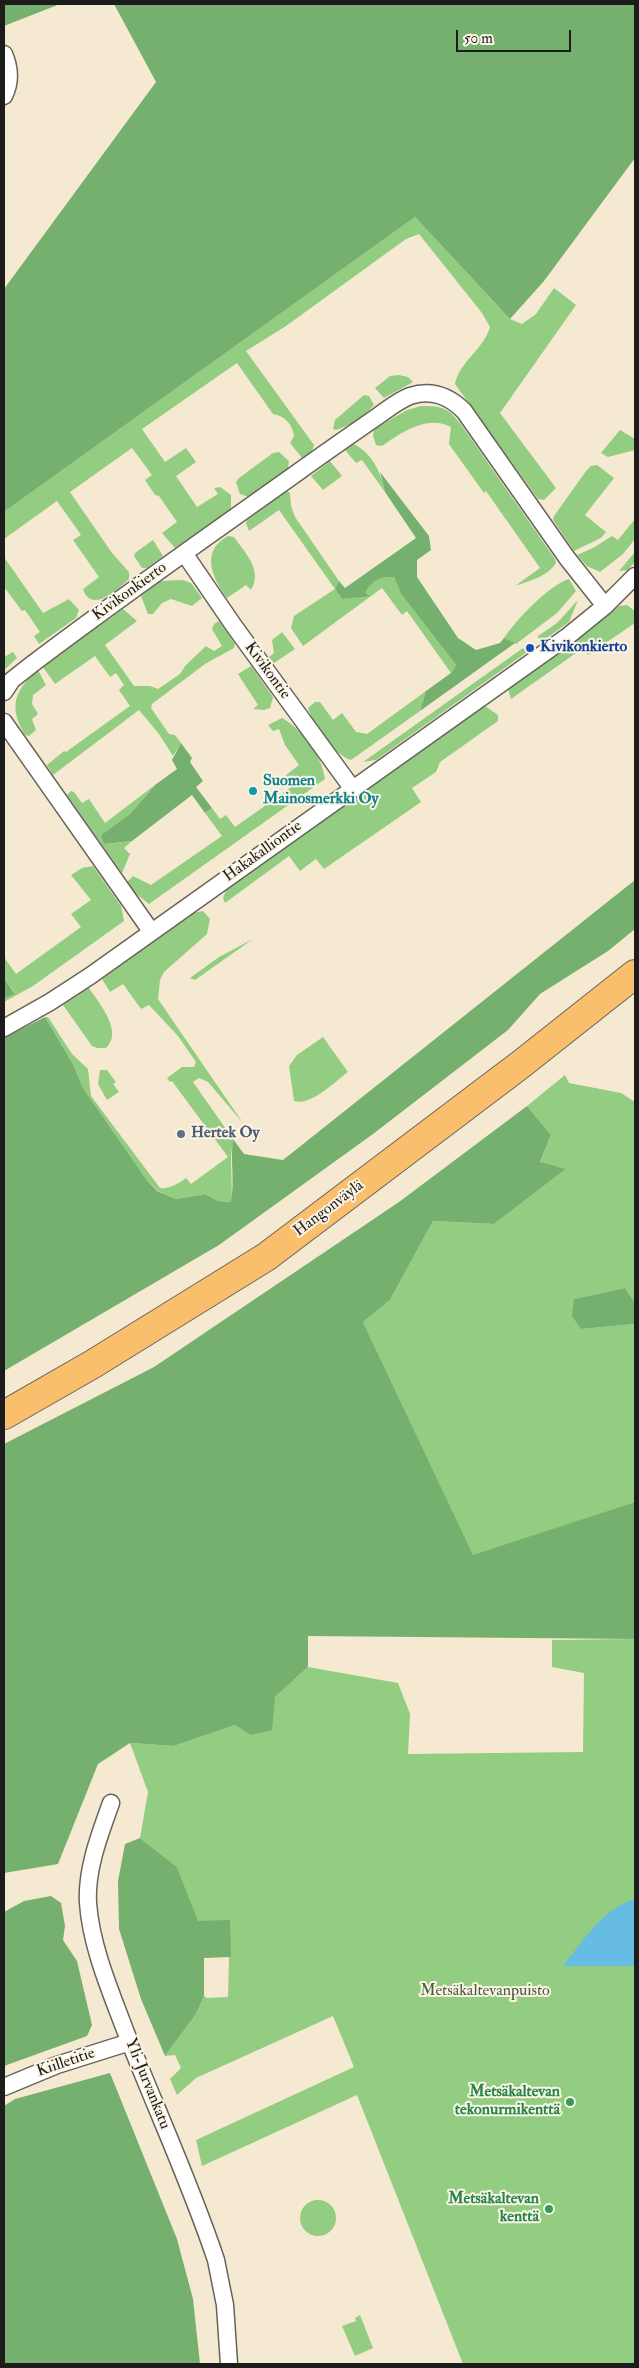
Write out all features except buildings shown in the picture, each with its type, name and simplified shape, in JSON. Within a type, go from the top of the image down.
[{"type":"highway","name":"Hangonväylä","points":[[4,1414],[94,1364],[266,1256],[520,1065],[635,974]]},
{"type":"street","points":[[4,54],[9,72],[8,86],[4,96]]},
{"type":"street","name":"Kivikonkierto","points":[[4,692],[12,680],[31,665],[184,553],[399,402],[409,397],[430,392],[453,400],[464,412],[567,558],[604,606]]},
{"type":"street","name":"Kivikontie","points":[[184,553],[234,626],[352,788]]},
{"type":"street","name":"Hakakalliontie","points":[[4,1028],[50,1002],[560,641],[604,606],[635,576]]},
{"type":"street","points":[[4,722],[151,931]]},
{"type":"street","name":"Yli-Jurvankatu","points":[[111,1803],[93,1860],[88,1902],[97,1951],[130,2042],[216,2260],[225,2305],[229,2364]]},
{"type":"street","name":"Kiilletitie","points":[[4,2087],[57,2065],[130,2042]]},
{"type":"green space","points":[[4,4],[60,4],[4,26]]},
{"type":"green space","points":[[114,4],[635,4],[635,158],[544,281],[510,319],[415,217],[4,512],[4,289],[156,82]]},
{"type":"green space","points":[[415,217],[510,319],[522,324],[536,314],[554,288],[576,305],[500,413],[556,488],[544,500],[538,499],[455,384],[461,369],[483,342],[490,327],[482,313],[419,234],[406,239],[286,326],[246,351],[314,445],[308,455],[302,458],[290,443],[294,436],[290,424],[273,414],[237,363],[142,429],[165,462],[186,448],[196,462],[176,476],[197,507],[218,494],[214,488],[220,487],[231,495],[231,510],[175,548],[162,533],[177,522],[145,480],[152,475],[132,448],[70,492],[112,553],[129,572],[129,579],[111,594],[98,600],[92,600],[87,596],[83,589],[99,577],[73,540],[81,535],[57,501],[4,539],[4,512]]},
{"type":"green space","points":[[390,376],[408,377],[413,382],[384,398],[375,388]]},
{"type":"green space","points":[[364,395],[369,396],[374,405],[351,423],[336,430],[333,429],[335,420]]},
{"type":"green space","points":[[421,406],[443,408],[460,423],[555,559],[556,563],[548,572],[515,586],[540,568],[486,491],[484,493],[449,444],[451,427],[433,423],[424,424],[406,431],[382,446],[376,445],[373,436],[374,429],[407,410]]},
{"type":"green space","points":[[620,430],[635,439],[635,450],[608,457],[601,453]]},
{"type":"green space","points":[[354,444],[366,453],[375,465],[385,492],[362,460],[356,463],[345,450]]},
{"type":"green space","points":[[279,452],[289,461],[288,468],[249,497],[240,494],[236,482],[239,478],[273,453]]},
{"type":"green space","points":[[330,461],[342,476],[323,490],[311,476]]},
{"type":"green space","points":[[597,465],[614,478],[585,515],[606,532],[601,538],[574,551],[553,520],[554,516],[586,471],[591,466]]},
{"type":"green space","points":[[380,472],[429,536],[431,550],[417,560],[417,577],[458,638],[476,650],[500,643],[504,638],[515,643],[420,711],[426,691],[451,673],[456,665],[401,594],[394,577],[384,577],[373,582],[365,593],[371,596],[342,599],[335,589],[339,581],[345,588],[416,538],[385,492]]},
{"type":"green space","points":[[287,491],[290,493],[291,506],[295,517],[339,581],[335,589],[279,510],[249,531],[246,523],[247,520]]},
{"type":"green space","points":[[635,519],[635,539],[623,554],[600,572],[587,566],[577,555],[612,536],[618,540]]},
{"type":"green space","points":[[228,536],[234,537],[247,556],[254,569],[255,576],[251,590],[246,585],[227,598],[213,574],[211,557],[219,542]]},
{"type":"green space","points":[[153,540],[163,556],[147,568],[142,568],[134,556],[135,553]]},
{"type":"green space","points":[[635,552],[635,562],[628,570],[619,571]]},
{"type":"green space","points":[[4,557],[43,613],[69,599],[79,610],[76,618],[39,644],[34,636],[40,632],[25,610],[22,611],[4,587]]},
{"type":"green space","points":[[384,577],[394,577],[401,594],[456,665],[451,673],[407,611],[402,615],[382,588],[303,646],[291,628],[294,616],[335,589],[342,599],[370,595],[364,593],[373,582]]},
{"type":"green space","points":[[569,579],[576,591],[557,613],[516,644],[504,638],[516,622],[534,604],[552,588]]},
{"type":"green space","points":[[183,580],[191,583],[202,598],[192,606],[171,599],[162,603],[153,614],[148,614],[141,596],[160,581]]},
{"type":"green space","points":[[578,600],[569,622],[540,643],[538,636],[557,623]]},
{"type":"green space","points":[[627,605],[635,611],[635,623],[588,655],[583,648],[511,699],[508,689],[591,629],[619,606]]},
{"type":"green space","points":[[123,609],[137,621],[105,645],[134,686],[150,686],[158,689],[180,674],[185,666],[206,646],[214,651],[222,646],[212,629],[214,624],[219,621],[235,644],[234,648],[205,664],[152,704],[151,708],[169,734],[175,735],[181,743],[173,756],[159,734],[139,710],[53,775],[47,765],[64,751],[66,752],[130,706],[119,690],[124,685],[116,673],[110,677],[95,656],[55,684],[42,666]]},
{"type":"green space","points":[[282,632],[295,649],[274,663],[269,657],[274,653],[272,640]]},
{"type":"green space","points":[[523,648],[527,652],[376,760],[363,762]]},
{"type":"green space","points":[[13,652],[17,658],[4,670],[4,657]]},
{"type":"green space","points":[[251,666],[273,697],[270,708],[264,710],[253,709],[258,705],[238,674]]},
{"type":"green space","points":[[38,670],[46,685],[33,695],[32,704],[38,714],[32,719],[36,730],[29,736],[25,735],[20,725],[15,708],[16,700],[23,685]]},
{"type":"green space","points":[[426,691],[420,711],[351,760],[339,753],[325,738],[314,722],[308,708],[315,702],[320,702],[333,720],[342,713],[356,732],[367,734]]},
{"type":"green space","points":[[485,706],[498,715],[498,721],[440,762],[436,772],[412,788],[421,802],[324,869],[316,859],[300,871],[289,856],[225,903],[223,898],[227,888]]},
{"type":"green space","points":[[282,718],[297,729],[310,744],[320,761],[325,779],[149,904],[135,893],[127,882],[133,876],[151,885],[222,836],[205,813],[212,808],[220,819],[226,815],[235,827],[293,786],[286,775],[299,765],[285,745],[279,729],[273,731],[268,725]]},
{"type":"green space","points":[[181,743],[192,758],[190,762],[203,781],[196,787],[212,808],[205,813],[192,795],[132,841],[104,844],[101,835],[130,814],[155,785],[177,769],[172,760]]},
{"type":"green space","points":[[155,785],[130,814],[101,835],[105,844],[132,841],[124,848],[130,854],[122,873],[67,795],[71,791],[74,792],[82,803],[89,799],[105,823]]},
{"type":"green space","points":[[93,866],[121,906],[124,921],[33,986],[4,1002],[4,998],[15,993],[4,978],[4,957],[16,974],[81,927],[71,914],[91,900],[71,875],[82,868]]},
{"type":"green space","points":[[635,880],[635,929],[608,951],[540,994],[508,1030],[373,1134],[219,1245],[4,1371],[4,1038],[45,1017],[73,1064],[82,1086],[146,1179],[157,1191],[176,1199],[205,1194],[218,1201],[231,1202],[233,1139],[244,1154],[283,1160]]},
{"type":"green space","points":[[203,911],[210,919],[207,934],[164,972],[160,980],[158,999],[243,1123],[208,1082],[199,1078],[193,1082],[233,1139],[231,1157],[232,1202],[218,1201],[205,1194],[176,1199],[158,1191],[146,1179],[82,1086],[73,1064],[45,1017],[48,1017],[72,1054],[88,1069],[91,1096],[160,1188],[174,1186],[186,1178],[191,1184],[228,1157],[172,1081],[170,1082],[167,1078],[182,1067],[194,1067],[196,1062],[178,1036],[149,1005],[141,1009],[123,984],[110,992],[102,979],[193,913]]},
{"type":"green space","points":[[253,939],[195,980],[190,978],[219,957]]},
{"type":"green space","points":[[4,978],[15,994],[4,998]]},
{"type":"green space","points":[[88,987],[103,1008],[111,1025],[111,1041],[106,1048],[92,1046],[63,1005]]},
{"type":"green space","points":[[323,1037],[348,1072],[315,1097],[301,1102],[294,1101],[289,1066],[297,1055]]},
{"type":"green space","points":[[100,1070],[107,1070],[116,1082],[113,1084],[119,1092],[107,1100],[98,1084]]},
{"type":"green space","points":[[565,1075],[569,1083],[621,1093],[635,1102],[635,1303],[625,1288],[574,1299],[581,1329],[635,1324],[635,1502],[473,1556],[363,1322],[390,1300],[433,1221],[494,1224],[566,1169],[540,1163],[551,1135],[527,1106]]},
{"type":"green space","points":[[527,1106],[551,1135],[540,1162],[566,1169],[494,1224],[433,1221],[390,1300],[363,1322],[473,1555],[635,1502],[635,1639],[308,1636],[308,1667],[275,1697],[272,1730],[250,1735],[235,1725],[174,1746],[130,1743],[98,1764],[58,1864],[4,1873],[4,1444],[154,1367],[399,1202]]},
{"type":"green space","points":[[625,1288],[635,1303],[635,1324],[581,1329],[572,1316],[574,1299]]},
{"type":"green space","name":"Metsäkaltevanpuisto","points":[[635,1639],[635,2364],[463,2364],[357,2095],[202,2166],[196,2140],[354,2067],[333,2016],[196,2078],[177,2095],[170,2079],[181,2068],[175,2055],[165,2056],[196,2014],[204,1996],[207,1998],[228,1997],[230,1921],[198,1922],[177,1867],[140,1838],[148,1792],[130,1743],[174,1746],[235,1725],[250,1735],[275,1697],[308,1667],[398,1683],[410,1714],[408,1754],[583,1752],[584,1673],[552,1667],[552,1640]]},
{"type":"green space","points":[[140,1838],[177,1867],[198,1921],[230,1920],[231,1957],[204,1958],[204,1996],[196,2014],[165,2056],[141,1999],[119,1929],[118,1881],[125,1844]]},
{"type":"green space","points":[[51,1896],[61,1903],[65,1926],[63,1940],[77,1961],[92,2025],[87,2036],[4,2066],[4,1912],[24,1901]]},
{"type":"green space","points":[[110,2073],[177,2239],[193,2299],[200,2364],[4,2364],[4,2106],[15,2099]]},
{"type":"green space","points":[[318,2200],[325,2201],[331,2205],[335,2211],[335,2225],[331,2231],[325,2235],[318,2236],[311,2235],[305,2231],[301,2225],[300,2218],[301,2211],[305,2205],[311,2201]]},
{"type":"green space","points":[[360,2315],[373,2348],[355,2356],[342,2326],[356,2321],[355,2318]]},
{"type":"water","points":[[635,1899],[635,1966],[563,1966],[586,1936],[603,1918],[623,1904]]},
{"type":"place","name":"Kivikonkierto","points":[[530,648]]},
{"type":"place","name":"Suomen Mainosmerkki Oy","points":[[253,791]]},
{"type":"place","name":"Hertek Oy","points":[[181,1134]]},
{"type":"place","name":"Metsäkaltevan tekonurmikenttä","points":[[570,2102]]},
{"type":"place","name":"Metsäkaltevan kenttä","points":[[549,2209]]}]
